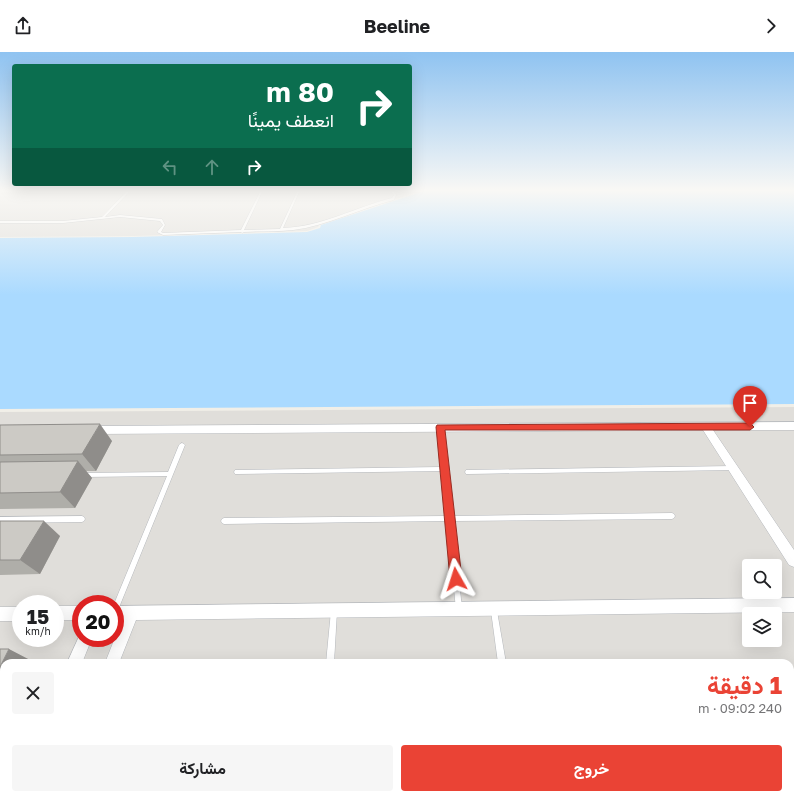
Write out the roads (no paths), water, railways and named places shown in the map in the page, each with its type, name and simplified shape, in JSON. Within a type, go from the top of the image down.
[{"type":"street","points":[[85,430],[794,426]]},
{"type":"street","points":[[706,427],[794,561]]},
{"type":"street","points":[[124,612],[459,610],[794,606]]},
{"type":"street","points":[[114,659],[132,612]]},
{"type":"street","points":[[0,614],[12,614]]},
{"type":"street","points":[[76,659],[81,647]]},
{"type":"lane","points":[[163,225],[159,231],[160,234],[282,230],[311,225]]},
{"type":"lane","points":[[242,232],[245,225]]},
{"type":"lane","points":[[282,230],[284,225]]},
{"type":"lane","points":[[440,427],[459,610]]},
{"type":"lane","points":[[121,595],[182,445]]},
{"type":"lane","points":[[468,472],[732,468]]},
{"type":"lane","points":[[237,472],[445,470]]},
{"type":"lane","points":[[77,475],[170,474]]},
{"type":"lane","points":[[224,522],[672,516]]},
{"type":"lane","points":[[0,520],[82,519]]},
{"type":"lane","points":[[494,609],[501,659]]},
{"type":"lane","points":[[330,659],[334,610]]},
{"type":"water","points":[[321,225],[794,225],[794,404],[0,409],[0,238],[133,237],[307,232],[320,228]]}]
